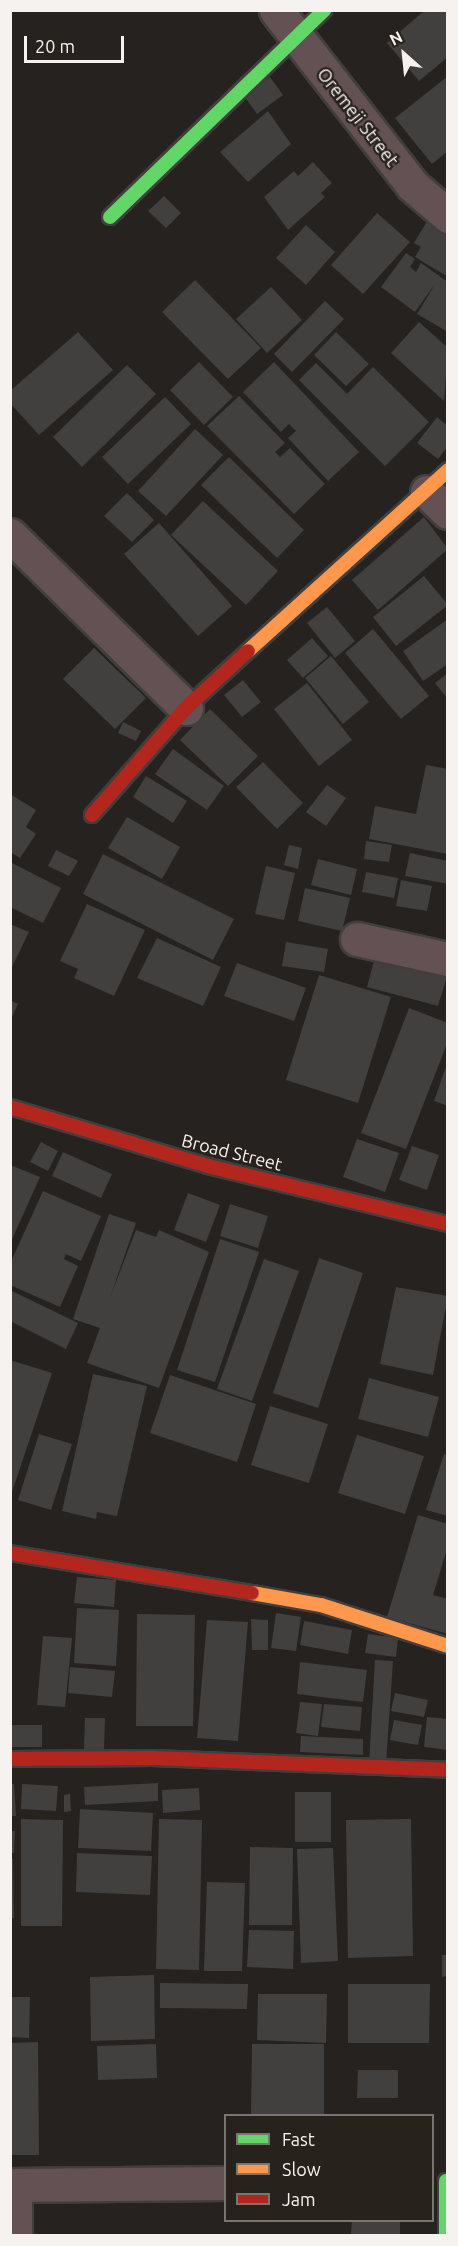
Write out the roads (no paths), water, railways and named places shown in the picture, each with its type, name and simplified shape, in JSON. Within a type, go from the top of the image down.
[{"type":"street","points":[[110,217],[285,23],[324,10]]},
{"type":"street","name":"Oremeji Street","points":[[285,23],[412,185],[447,216]]},
{"type":"street","points":[[92,815],[186,708],[441,491]]},
{"type":"street","points":[[10,535],[186,708]]},
{"type":"street","points":[[357,939],[447,959]]},
{"type":"street","name":"Broad Street","points":[[10,1107],[208,1166],[447,1224]]},
{"type":"street","points":[[10,1553],[321,1605],[447,1646]]},
{"type":"street","points":[[10,1759],[153,1758],[447,1770]]},
{"type":"street","points":[[442,2182],[446,2235]]},
{"type":"street","points":[[15,2235],[13,2185],[224,2183]]}]
